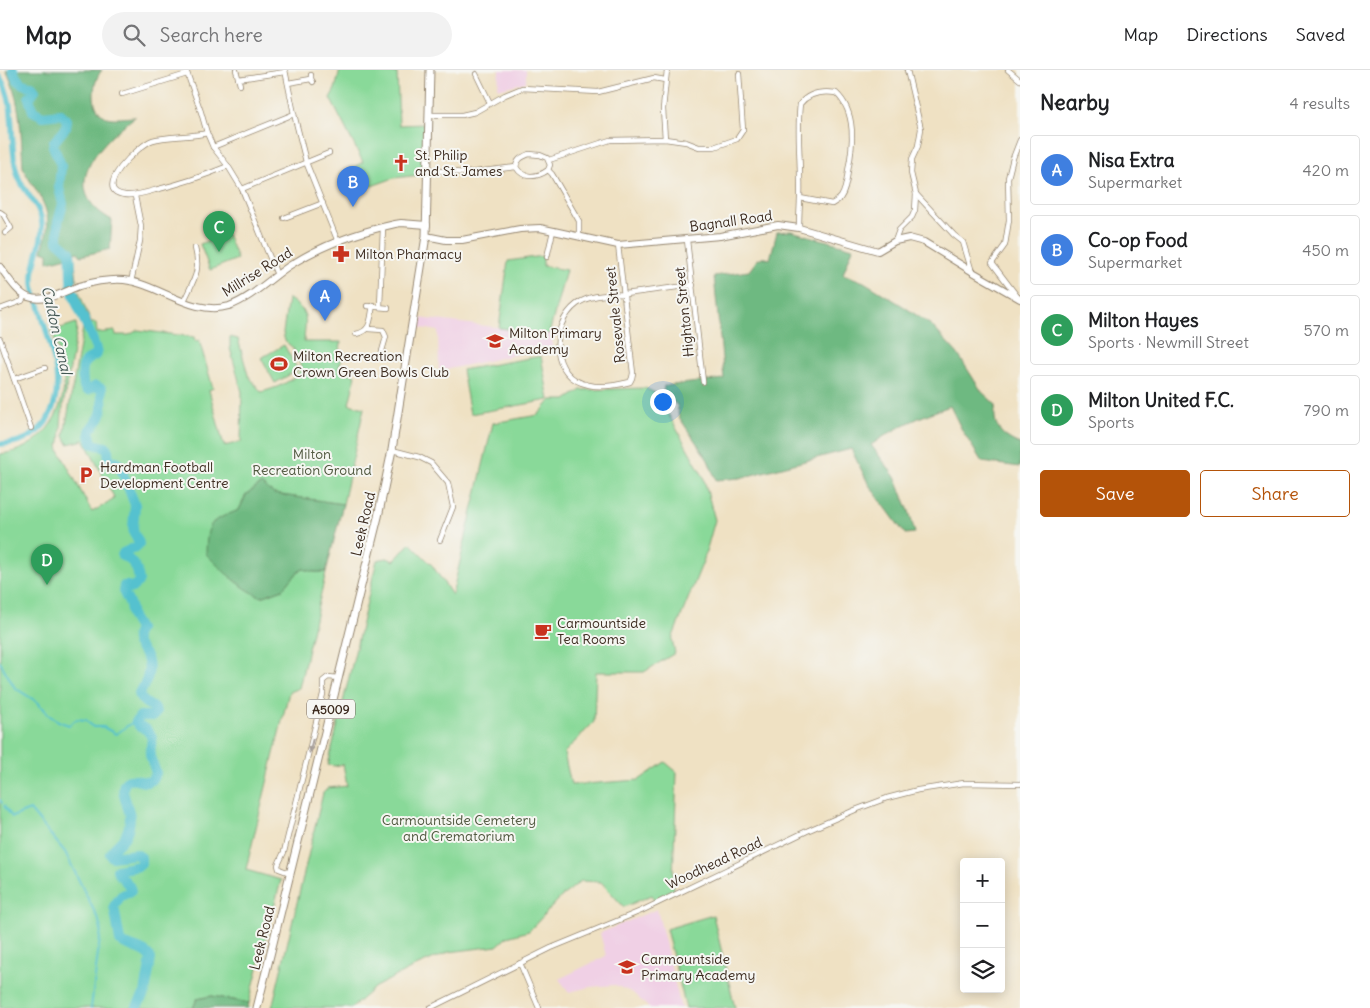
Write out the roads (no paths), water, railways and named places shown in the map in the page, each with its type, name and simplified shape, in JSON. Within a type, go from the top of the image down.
[{"type":"main road","name":"A5009","points":[[426,226],[429,170],[430,70]]},
{"type":"main road","name":"Leek Road","points":[[257,1008],[380,510],[392,450],[426,236],[426,226]]},
{"type":"street","points":[[236,70],[240,85]]},
{"type":"street","points":[[665,139],[663,109],[667,70]]},
{"type":"street","points":[[895,241],[899,230],[912,217],[915,210],[916,194],[911,173],[912,159],[918,146],[921,129],[907,70]]},
{"type":"street","points":[[1008,70],[1020,80]]},
{"type":"street","points":[[238,79],[285,71],[306,162],[338,242]]},
{"type":"street","points":[[122,94],[127,89],[187,72],[207,134],[213,147],[228,166],[242,189],[277,276]]},
{"type":"street","points":[[476,74],[490,103]]},
{"type":"street","points":[[516,167],[519,160],[529,154],[540,155],[549,160],[610,140],[665,139],[686,142],[699,147],[714,147],[737,139],[743,130],[739,74]]},
{"type":"street","points":[[430,115],[462,115],[475,112],[522,88],[598,92],[654,78],[665,80]]},
{"type":"street","points":[[288,83],[312,79]]},
{"type":"street","points":[[799,228],[800,169],[798,130],[800,104],[810,95],[828,92],[836,93],[842,98],[851,125],[852,149],[846,184],[840,198],[832,204],[800,198]]},
{"type":"street","points":[[213,147],[294,114]]},
{"type":"street","points":[[207,134],[154,140],[145,144],[118,170],[113,178],[114,190],[117,193],[135,196],[186,183],[228,166]]},
{"type":"street","points":[[1019,297],[992,263],[1005,245],[1009,220],[1008,178],[1020,140]]},
{"type":"street","points":[[242,189],[327,154],[327,160]]},
{"type":"street","points":[[516,167],[521,174],[528,176],[542,174],[550,168],[549,160]]},
{"type":"street","points":[[429,170],[466,173],[516,167]]},
{"type":"street","points":[[548,170],[579,221],[579,238]]},
{"type":"street","points":[[916,194],[954,235],[963,242],[973,272]]},
{"type":"street","points":[[131,282],[140,241],[141,226],[135,196]]},
{"type":"street","points":[[284,218],[323,203]]},
{"type":"street","points":[[0,212],[4,214],[11,228],[5,233]]},
{"type":"street","name":"Millrise Road","points":[[27,297],[57,296],[77,287],[104,281],[131,282],[193,305],[211,308],[228,306],[240,301],[311,253],[338,242],[401,223],[426,226]]},
{"type":"street","name":"Bagnall Road","points":[[426,236],[462,240],[526,228],[553,230],[579,238],[618,245],[687,240],[744,233],[778,226],[799,228],[878,251],[895,241],[909,238],[924,242],[1019,297]]},
{"type":"street","points":[[380,307],[383,227]]},
{"type":"street","points":[[547,257],[553,230]]},
{"type":"street","name":"Highton Street","points":[[687,240],[703,382]]},
{"type":"street","name":"Rosevale Street","points":[[618,245],[632,373],[630,382],[597,386],[580,382],[570,376],[559,362],[557,346],[562,325],[577,304],[588,298],[604,294],[623,294]]},
{"type":"street","points":[[184,301],[196,275],[198,262],[195,248]]},
{"type":"street","points":[[0,267],[27,297],[22,301],[0,309]]},
{"type":"street","points":[[623,294],[693,285]]},
{"type":"street","points":[[368,329],[370,305],[388,308]]},
{"type":"street","points":[[356,334],[368,329],[383,330],[386,337],[382,351]]},
{"type":"street","points":[[0,339],[31,428]]},
{"type":"street","points":[[14,379],[45,368]]},
{"type":"street","points":[[392,450],[430,463],[448,483],[454,507],[440,540]]},
{"type":"street","points":[[290,873],[279,869],[278,865],[284,852],[323,694],[323,681],[328,677],[338,678]]},
{"type":"street","name":"Woodhead Road","points":[[430,1008],[587,932],[641,911],[809,830],[887,798],[918,790],[964,783],[1020,784]]},
{"type":"street","points":[[520,964],[539,1008]]},
{"type":"waterway","points":[[13,70],[20,82],[32,86],[35,90],[29,98],[33,111],[43,116],[61,114],[67,120],[66,127],[53,146],[61,165],[59,188],[63,204],[58,222],[58,241],[70,252],[73,292],[97,354],[84,363],[83,370],[85,389],[88,390],[96,386],[102,389],[102,411],[90,434],[93,444],[106,447],[109,462],[116,461],[119,464],[135,505],[133,527],[139,544],[123,553],[122,556],[130,560],[135,566],[139,581],[132,588],[124,586],[123,591],[130,605],[132,617],[139,629],[136,637],[137,644],[147,658],[149,668],[147,679],[139,693],[147,704],[155,708],[156,713],[153,716],[140,716],[136,722],[140,727],[146,729],[152,737],[150,755],[156,773],[152,780],[148,782],[136,780],[125,782],[123,791],[130,816],[129,826],[124,838],[110,854],[112,857],[136,854],[141,857],[139,866],[117,870],[129,885],[131,891],[121,896],[114,906],[120,941],[142,950],[151,959],[145,993],[136,1008]]},
{"type":"waterway","name":"Caldon Canal","points":[[0,77],[6,88],[9,100],[14,161],[19,180],[41,217],[42,231],[34,268],[33,286],[55,364],[57,379],[53,408],[42,427],[26,439],[0,444]]},
{"type":"waterway","points":[[0,662],[15,688],[39,703],[49,715],[61,722],[69,725],[77,719],[86,720],[93,727],[103,727],[116,734],[136,722]]},
{"type":"waterway","points":[[4,806],[12,817],[30,810],[65,852],[99,921],[101,930],[91,1008]]},
{"type":"place","name":"St. Philip and St. James","points":[[401,163]]},
{"type":"place","name":"Co-op Food","points":[[353,207]]},
{"type":"place","name":"Milton Hayes","points":[[219,252]]},
{"type":"place","name":"Milton Pharmacy","points":[[341,254]]},
{"type":"place","name":"Nisa Extra","points":[[325,321]]},
{"type":"place","name":"Milton Primary Academy","points":[[495,341]]},
{"type":"place","name":"Milton Recreation Crown Green Bowls Club","points":[[279,364]]},
{"type":"place","name":"Hardman Football Development Centre","points":[[86,475]]},
{"type":"place","name":"Milton United F.C.","points":[[47,585]]},
{"type":"place","name":"Carmountside Tea Rooms","points":[[543,631]]},
{"type":"place","name":"Carmountside Primary Academy","points":[[627,967]]},
{"type":"park label","name":"Milton Recreation Ground","points":[[312,462]]},
{"type":"park label","name":"Carmountside Cemetery and Crematorium","points":[[459,828]]}]
